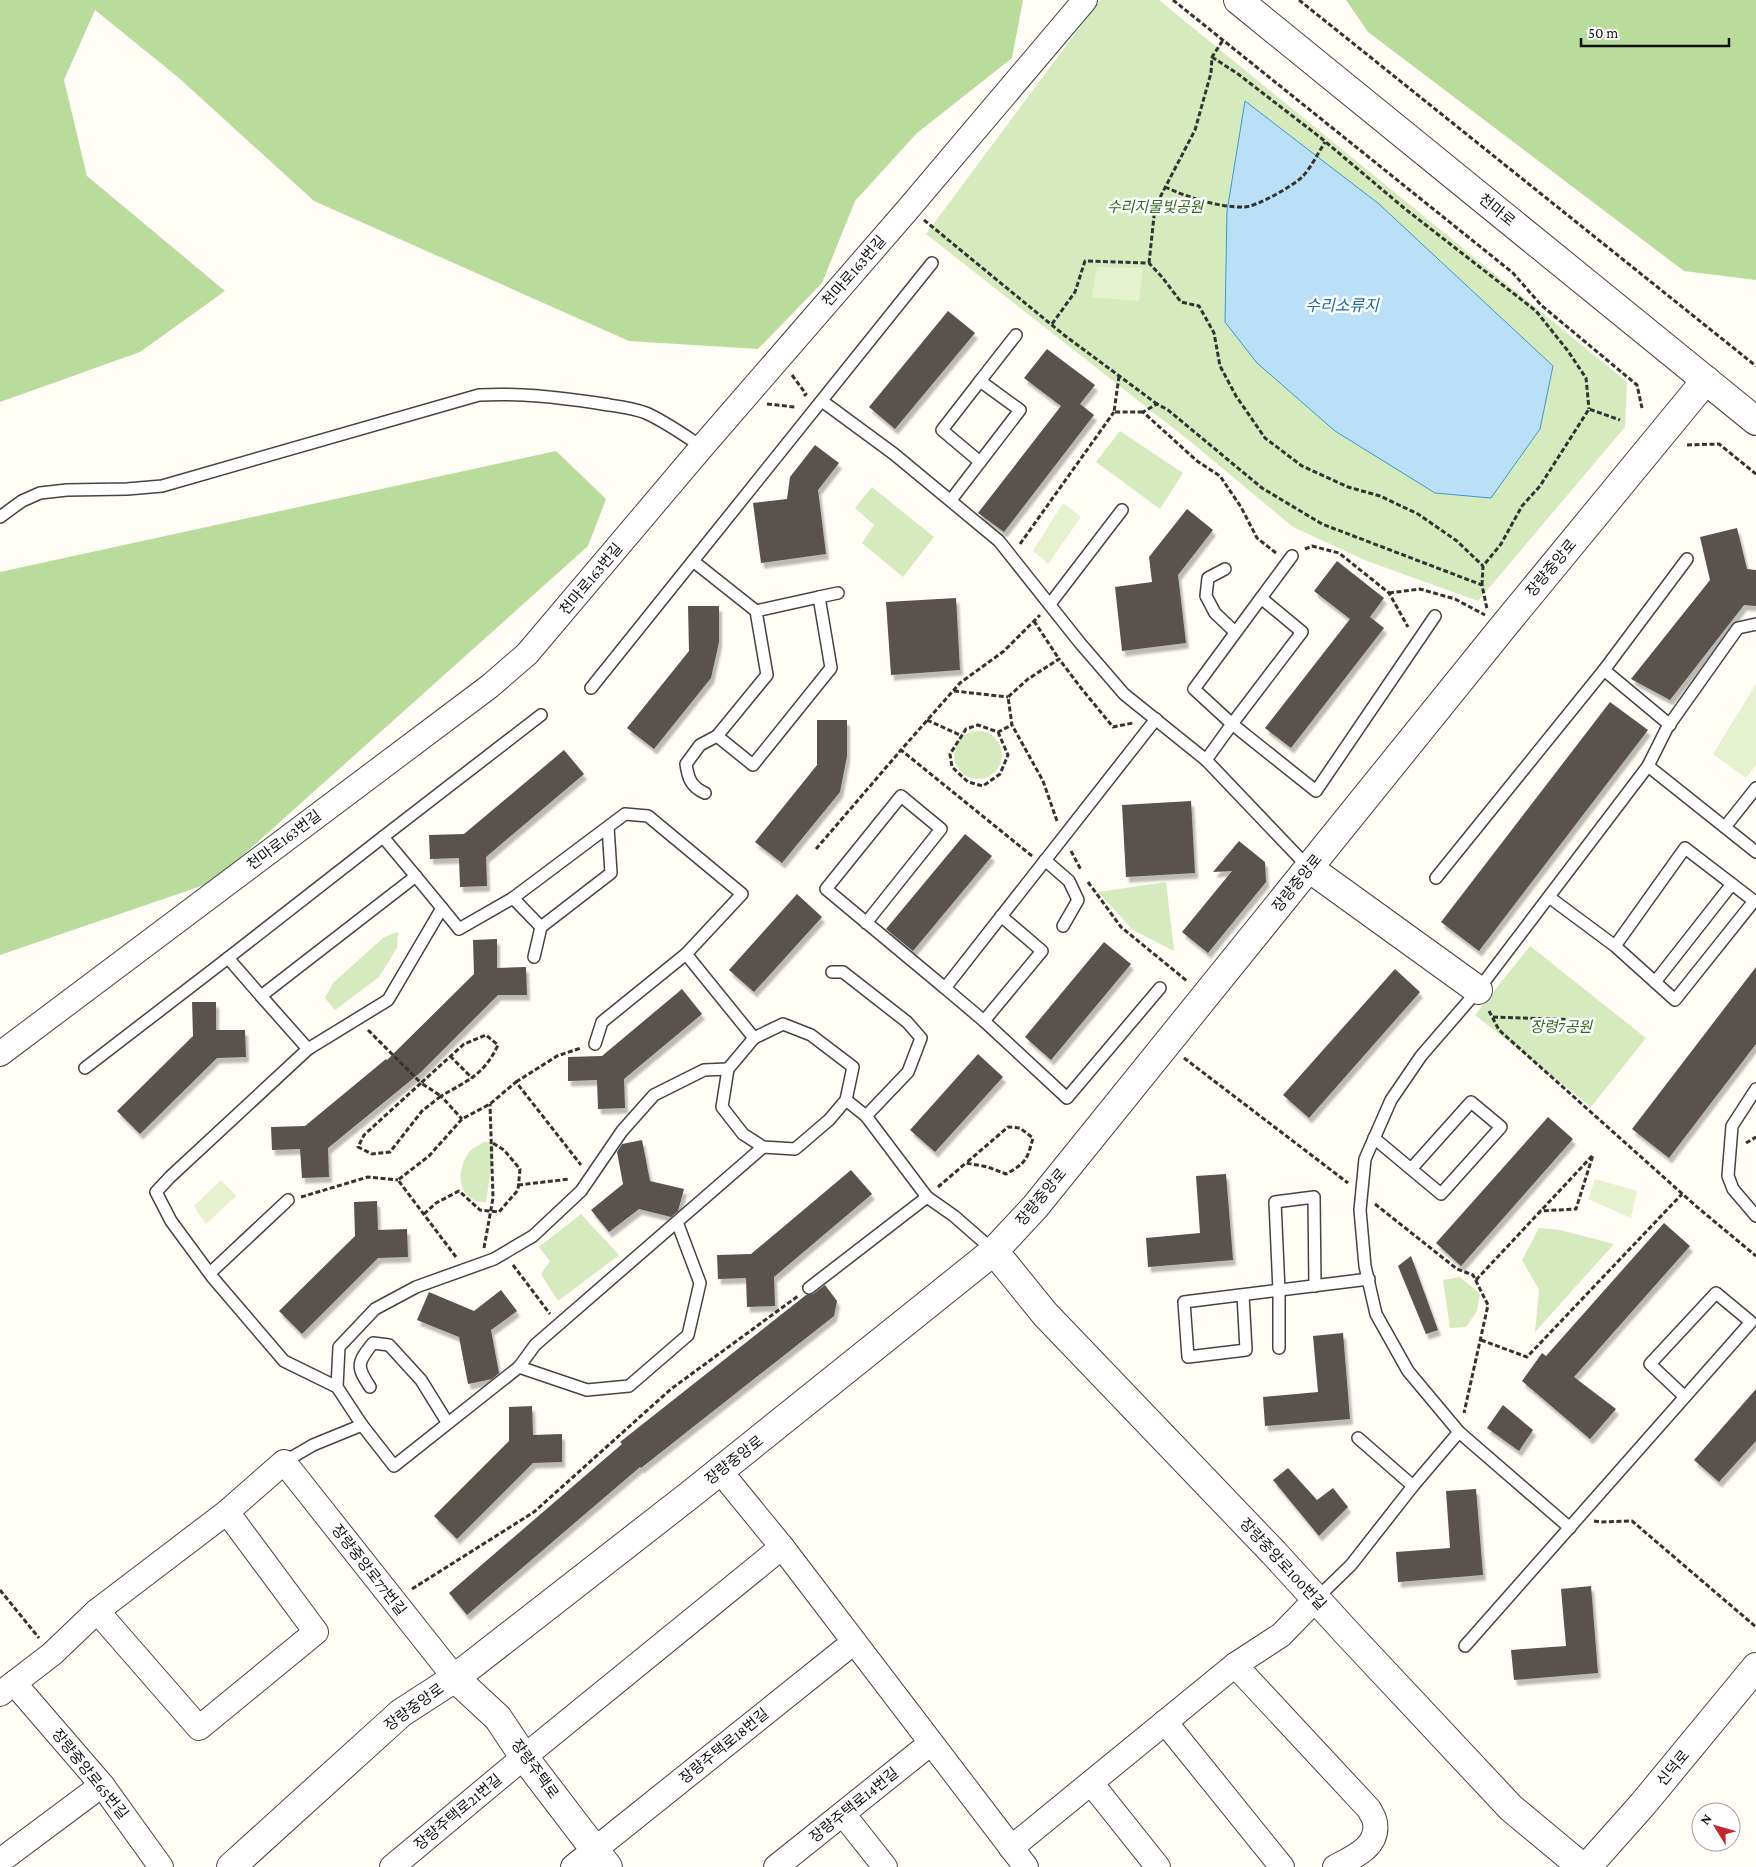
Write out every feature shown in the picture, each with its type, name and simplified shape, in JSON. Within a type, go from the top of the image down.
[{"type":"street","name":"천마로163번길","points":[[0,1054],[510,670],[527,654],[702,446],[909,208],[1084,0]]},
{"type":"street","name":"천마로","points":[[1238,0],[1756,421]]},
{"type":"street","name":"장량중앙로","points":[[231,1867],[401,1713],[455,1678],[720,1470],[994,1251],[1035,1207],[1503,627],[1706,380]]},
{"type":"street","points":[[1308,868],[1478,990]]},
{"type":"street","name":"장량중앙로100번길","points":[[994,1251],[1044,1314],[1274,1552],[1511,1808],[1582,1867]]},
{"type":"street","points":[[7,1689],[52,1654],[97,1611],[227,1512],[284,1462]]},
{"type":"street","name":"장량중앙로77번길","points":[[284,1462],[455,1678]]},
{"type":"street","points":[[720,1470],[782,1547],[1026,1867]]},
{"type":"street","points":[[97,1611],[199,1728],[316,1632],[227,1512]]},
{"type":"street","name":"장량주택로21번길","points":[[392,1867],[524,1756],[782,1547]]},
{"type":"street","points":[[1011,1848],[1235,1665],[1281,1635],[1316,1599]]},
{"type":"street","name":"장량주택로18번길","points":[[573,1867],[601,1858],[854,1642]]},
{"type":"street","points":[[1235,1665],[1368,1809],[1376,1823],[1375,1836],[1365,1850],[1335,1867]]},
{"type":"street","name":"신덕로","points":[[1587,1867],[1643,1804],[1756,1667]]},
{"type":"street","name":"장량주택로","points":[[455,1678],[498,1718],[524,1756],[601,1858]]},
{"type":"street","name":"장량중앙로65번길","points":[[7,1689],[102,1785],[161,1867]]},
{"type":"street","points":[[1165,1722],[1282,1867]]},
{"type":"street","name":"장량주택로14번길","points":[[776,1867],[931,1743]]},
{"type":"street","points":[[1092,1783],[1158,1867]]},
{"type":"street","points":[[0,1861],[102,1785]]},
{"type":"street","points":[[843,1814],[885,1867]]},
{"type":"lane","points":[[591,688],[932,263]]},
{"type":"lane","points":[[980,462],[942,430],[1016,335]]},
{"type":"lane","points":[[951,500],[1020,410],[980,381]]},
{"type":"lane","points":[[0,517],[22,501],[40,493],[162,486],[479,395],[508,393],[540,395],[630,409],[645,413],[668,424],[702,446]]},
{"type":"lane","points":[[822,401],[894,454],[999,541],[1124,694],[1206,760],[1308,868]]},
{"type":"lane","points":[[1050,604],[1122,510]]},
{"type":"lane","points":[[1289,559],[1194,689],[1232,724],[1316,791],[1435,616]]},
{"type":"lane","points":[[1436,878],[1604,670],[1687,559]]},
{"type":"lane","points":[[694,561],[756,611],[767,674],[718,736],[700,745],[686,764],[688,778],[698,790],[704,793]]},
{"type":"lane","points":[[1225,569],[1208,578],[1206,596],[1215,613],[1235,632]]},
{"type":"lane","points":[[756,611],[838,593]]},
{"type":"lane","points":[[718,736],[753,765],[831,668],[820,597]]},
{"type":"lane","points":[[1206,760],[1302,632],[1261,598]]},
{"type":"lane","points":[[1570,1528],[1459,1432],[1408,1371],[1376,1314],[1365,1266],[1360,1210],[1365,1159],[1391,1100],[1421,1056],[1478,990],[1648,766],[1670,725],[1738,628],[1756,624]]},
{"type":"lane","points":[[1604,670],[1670,725]]},
{"type":"lane","points":[[85,1068],[541,715]]},
{"type":"lane","points":[[945,988],[1156,720]]},
{"type":"lane","points":[[1648,766],[1756,852]]},
{"type":"lane","points":[[1725,827],[1756,788]]},
{"type":"lane","points":[[866,923],[941,828],[901,796],[826,889],[866,923],[984,1021],[1067,1098],[1160,988]]},
{"type":"lane","points":[[383,837],[459,929],[513,898],[625,814],[648,816],[742,894],[686,954],[602,1022],[595,1044]]},
{"type":"lane","points":[[534,957],[540,928],[611,874],[608,828]]},
{"type":"lane","points":[[1549,896],[1615,946],[1675,1000],[1754,900],[1685,848],[1615,946]]},
{"type":"lane","points":[[1043,862],[1069,881],[1078,900],[1063,926]]},
{"type":"lane","points":[[261,996],[416,876]]},
{"type":"lane","points":[[1655,982],[1732,884]]},
{"type":"lane","points":[[513,898],[540,928]]},
{"type":"lane","points":[[442,908],[388,1000],[308,1048],[156,1192],[170,1221],[210,1273],[284,1361],[337,1387],[362,1425],[394,1466],[519,1367],[535,1345],[763,1147]]},
{"type":"lane","points":[[984,1021],[1042,951],[1001,916]]},
{"type":"lane","points":[[686,954],[754,1038]]},
{"type":"lane","points":[[228,958],[308,1048]]},
{"type":"lane","points":[[832,972],[844,972],[907,1022],[921,1038],[908,1072],[866,1116]]},
{"type":"lane","points":[[783,1024],[810,1035],[853,1067],[846,1100],[829,1120],[795,1149],[763,1147],[743,1134],[722,1108],[728,1069],[754,1038],[783,1024]]},
{"type":"lane","points":[[337,1387],[339,1347],[375,1309],[416,1287],[494,1259],[533,1236],[581,1191],[622,1131],[654,1095],[704,1070],[728,1069]]},
{"type":"lane","points":[[1756,1089],[1732,1126],[1728,1176],[1733,1189],[1756,1216]]},
{"type":"lane","points":[[846,1100],[866,1116],[927,1198],[954,1216],[994,1251]]},
{"type":"lane","points":[[1374,1138],[1411,1169],[1441,1194],[1501,1127],[1471,1102],[1411,1169]]},
{"type":"lane","points":[[1279,1348],[1279,1291],[1274,1202],[1314,1197],[1315,1286]]},
{"type":"lane","points":[[809,1288],[927,1198]]},
{"type":"lane","points":[[210,1273],[288,1200]]},
{"type":"lane","points":[[519,1367],[587,1390],[628,1386],[688,1336],[700,1283],[677,1222]]},
{"type":"lane","points":[[1243,1295],[1246,1350],[1188,1356],[1184,1302],[1369,1279]]},
{"type":"lane","points":[[1465,1646],[1570,1528],[1751,1322],[1716,1293],[1650,1364],[1685,1397]]},
{"type":"lane","points":[[370,1388],[360,1372],[361,1358],[373,1343],[389,1345],[421,1380],[448,1422]]},
{"type":"lane","points":[[284,1462],[313,1445],[362,1425]]},
{"type":"lane","points":[[1316,1599],[1351,1565],[1413,1486],[1459,1432]]},
{"type":"lane","points":[[1358,1438],[1413,1486]]},
{"type":"path","points":[[1173,0],[1514,273],[1541,305],[1637,385],[1642,408]]},
{"type":"path","points":[[1299,0],[1756,366]]},
{"type":"path","points":[[1149,263],[1155,207],[1194,130],[1210,73],[1212,57],[1223,40]]},
{"type":"path","points":[[1212,57],[1238,74],[1404,208],[1536,311],[1568,351],[1586,378],[1589,409],[1540,486],[1522,506],[1501,544],[1483,566],[1482,585],[1489,617],[1455,599],[1420,589],[1389,593]]},
{"type":"path","points":[[1165,187],[1183,195],[1211,203],[1245,207],[1274,196],[1302,177],[1324,142]]},
{"type":"path","points":[[909,208],[1052,324],[1119,376],[1168,410],[1262,488],[1322,524],[1482,585]]},
{"type":"path","points":[[1052,324],[1075,292],[1084,261],[1149,263],[1180,302],[1199,306],[1214,333],[1220,366],[1236,396],[1265,438],[1302,466],[1348,487],[1380,496],[1418,514],[1456,540],[1483,566]]},
{"type":"path","points":[[780,357],[806,394],[801,400]]},
{"type":"path","points":[[1012,556],[1114,412],[1119,376]]},
{"type":"path","points":[[742,401],[794,408],[798,404]]},
{"type":"path","points":[[1114,412],[1143,412],[1157,404]]},
{"type":"path","points":[[1589,409],[1620,420]]},
{"type":"path","points":[[1143,412],[1197,461],[1220,476],[1241,507],[1256,538],[1289,559],[1312,546],[1339,553],[1389,593],[1417,642]]},
{"type":"path","points":[[1687,445],[1719,444],[1756,474]]},
{"type":"path","points":[[816,849],[960,683],[1004,651],[1050,604]]},
{"type":"path","points":[[1034,621],[1059,659],[1113,727],[1156,720]]},
{"type":"path","points":[[953,691],[1008,697],[1028,679],[1059,659]]},
{"type":"path","points":[[1008,697],[1012,725],[1043,781],[1063,838],[1088,882],[1121,927],[1205,995]]},
{"type":"path","points":[[927,720],[962,736]]},
{"type":"path","points":[[998,732],[1008,755],[1000,774],[983,786],[968,782],[952,767],[950,754],[966,729],[978,725],[998,732],[1012,725]]},
{"type":"path","points":[[900,750],[1043,862]]},
{"type":"path","points":[[1478,990],[1499,1030],[1682,1194],[1756,1256]]},
{"type":"path","points":[[357,1018],[421,1083],[441,1096],[462,1119]]},
{"type":"path","points":[[1492,1018],[1583,1020]]},
{"type":"path","points":[[486,1035],[498,1045],[493,1056],[481,1072],[441,1096],[422,1112],[390,1152],[372,1154],[358,1147],[364,1135],[450,1056],[464,1044],[486,1035]]},
{"type":"path","points":[[288,1200],[368,1178],[398,1180],[429,1156],[462,1119],[490,1104],[516,1082],[557,1056],[595,1044]]},
{"type":"path","points":[[1165,1044],[1362,1194],[1457,1270],[1473,1275],[1488,1305],[1459,1432]]},
{"type":"path","points":[[450,1056],[472,1078]]},
{"type":"path","points":[[516,1082],[591,1176]]},
{"type":"path","points":[[481,1263],[493,1198],[490,1104]]},
{"type":"path","points":[[927,1198],[966,1162],[1008,1127],[1020,1128],[1033,1138],[1029,1154],[1022,1166],[1006,1174],[988,1167],[966,1162]]},
{"type":"path","points":[[424,1214],[436,1203],[459,1191],[480,1210],[499,1212],[518,1190],[520,1169],[504,1150],[491,1142]]},
{"type":"path","points":[[1476,1280],[1540,1211],[1592,1156],[1576,1209],[1540,1211]]},
{"type":"path","points":[[518,1185],[591,1176]]},
{"type":"path","points":[[398,1180],[465,1269]]},
{"type":"path","points":[[1480,1340],[1527,1356],[1682,1194]]},
{"type":"path","points":[[504,1253],[558,1325]]},
{"type":"path","points":[[408,1592],[534,1512],[671,1389],[809,1288]]},
{"type":"path","points":[[1579,1517],[1600,1522],[1632,1521],[1756,1627]]},
{"type":"path","points":[[0,1590],[52,1654]]},
{"type":"green space","points":[[0,0],[1023,0],[1012,58],[917,133],[855,201],[822,283],[758,349],[629,341],[314,201],[179,78],[95,10],[64,80],[87,176],[225,291],[140,352],[0,402]]},
{"type":"green space","name":"수리지물빛공원","points":[[1100,0],[1159,0],[1627,382],[1625,427],[1478,601],[1367,561],[1293,527],[1191,442],[926,234]]},
{"type":"green space","points":[[1346,0],[1756,0],[1756,280],[1684,271],[1368,32]]},
{"type":"green space","points":[[1097,267],[1143,268],[1139,301],[1092,297]]},
{"type":"green space","points":[[1120,431],[1183,473],[1160,509],[1096,462]]},
{"type":"green space","points":[[556,451],[606,499],[588,546],[213,882],[0,955],[0,572]]},
{"type":"green space","points":[[872,487],[934,537],[903,577],[862,543],[874,525],[855,508]]},
{"type":"green space","points":[[1063,503],[1081,517],[1048,564],[1033,551]]},
{"type":"green space","points":[[1756,684],[1756,765],[1746,778],[1713,754]]},
{"type":"green space","points":[[978,731],[987,733],[995,738],[1000,746],[1002,755],[1000,764],[995,772],[987,777],[978,779],[969,777],[961,772],[956,764],[954,755],[956,746],[961,738],[969,733]]},
{"type":"green space","points":[[1166,882],[1174,951],[1133,930],[1098,892]]},
{"type":"green space","points":[[398,932],[397,948],[379,977],[335,1010],[325,998],[333,983],[384,937]]},
{"type":"green space","name":"장령7공원","points":[[1530,946],[1646,1038],[1591,1107],[1475,1015]]},
{"type":"green space","points":[[483,1142],[495,1142],[486,1202],[480,1202],[468,1196],[464,1191],[461,1171],[463,1163],[471,1150]]},
{"type":"green space","points":[[1595,1179],[1637,1191],[1631,1218],[1588,1199]]},
{"type":"green space","points":[[221,1180],[236,1196],[206,1224],[194,1206]]},
{"type":"green space","points":[[581,1214],[619,1255],[558,1301],[541,1274],[550,1261],[539,1247]]},
{"type":"green space","points":[[1539,1228],[1560,1230],[1614,1244],[1535,1332],[1539,1290],[1522,1260]]},
{"type":"green space","points":[[1460,1277],[1480,1294],[1477,1311],[1466,1327],[1450,1328],[1443,1280]]},
{"type":"water","name":"수리소류지","points":[[1245,101],[1379,204],[1553,366],[1540,429],[1491,498],[1435,493],[1335,431],[1257,363],[1225,322],[1227,211]]},
{"type":"building","points":[[948,311],[975,333],[895,429],[869,407]]},
{"type":"building","points":[[1047,349],[1095,385],[1080,404],[1094,415],[1004,532],[978,513],[1061,406],[1024,378]]},
{"type":"building","points":[[815,445],[839,463],[818,490],[826,554],[761,563],[753,503],[787,499],[790,477]]},
{"type":"building","points":[[1187,509],[1213,530],[1178,575],[1186,643],[1122,651],[1115,587],[1152,582],[1149,557]]},
{"type":"building","points":[[1737,528],[1747,569],[1756,570],[1756,606],[1744,605],[1670,700],[1631,679],[1710,580],[1700,537]]},
{"type":"building","points":[[1337,561],[1384,598],[1370,617],[1384,628],[1291,748],[1265,728],[1350,619],[1314,591]]},
{"type":"building","points":[[956,598],[960,670],[891,675],[886,602]]},
{"type":"building","points":[[688,606],[719,606],[719,642],[711,678],[654,749],[627,728],[689,651]]},
{"type":"building","points":[[1610,702],[1648,730],[1479,951],[1441,922]]},
{"type":"building","points":[[817,720],[847,720],[847,756],[840,792],[782,863],[755,842],[817,765]]},
{"type":"building","points":[[564,750],[584,774],[486,857],[487,886],[460,887],[459,858],[430,859],[429,835],[464,834]]},
{"type":"building","points":[[1191,801],[1195,873],[1126,877],[1122,805]]},
{"type":"building","points":[[965,834],[992,856],[913,951],[886,929]]},
{"type":"building","points":[[1239,841],[1265,862],[1266,882],[1208,953],[1182,932],[1232,871],[1213,872]]},
{"type":"building","points":[[797,894],[822,917],[754,992],[729,970]]},
{"type":"building","points":[[497,939],[497,968],[526,967],[527,995],[498,995],[421,1072],[328,1148],[329,1177],[302,1178],[300,1149],[272,1150],[271,1127],[305,1126],[387,1060],[474,974],[473,940]]},
{"type":"building","points":[[1104,942],[1131,964],[1051,1060],[1025,1037]]},
{"type":"building","points":[[1756,967],[1756,1044],[1669,1158],[1632,1129]]},
{"type":"building","points":[[1395,969],[1420,992],[1309,1118],[1283,1095]]},
{"type":"building","points":[[682,989],[702,1014],[624,1079],[625,1108],[598,1109],[597,1080],[568,1081],[568,1057],[602,1056]]},
{"type":"building","points":[[192,1002],[216,1002],[216,1030],[245,1030],[246,1057],[217,1058],[140,1134],[117,1111],[193,1036]]},
{"type":"building","points":[[978,1054],[1003,1077],[935,1152],[910,1130]]},
{"type":"building","points":[[1548,1117],[1573,1139],[1461,1266],[1436,1243]]},
{"type":"building","points":[[642,1140],[650,1181],[684,1189],[678,1211],[671,1217],[639,1209],[609,1232],[591,1210],[623,1184],[617,1152],[622,1144]]},
{"type":"building","points":[[851,1170],[872,1194],[774,1277],[775,1306],[747,1307],[746,1278],[718,1279],[717,1255],[751,1254]]},
{"type":"building","points":[[1226,1174],[1233,1260],[1148,1267],[1146,1238],[1200,1233],[1196,1176]]},
{"type":"building","points":[[377,1201],[378,1230],[407,1229],[408,1257],[378,1258],[302,1334],[279,1311],[355,1236],[354,1202]]},
{"type":"building","points":[[1664,1223],[1690,1246],[1574,1377],[1616,1409],[1590,1439],[1522,1381],[1542,1353],[1546,1356]]},
{"type":"building","points":[[1411,1256],[1438,1330],[1426,1334],[1398,1266]]},
{"type":"building","points":[[825,1285],[837,1301],[834,1316],[640,1467],[467,1615],[449,1593],[622,1444],[620,1442],[806,1295],[813,1294]]},
{"type":"building","points":[[501,1290],[517,1311],[491,1330],[499,1373],[492,1379],[468,1384],[459,1337],[417,1320],[429,1292],[474,1311]]},
{"type":"building","points":[[1343,1333],[1350,1419],[1265,1426],[1263,1397],[1318,1392],[1313,1336]]},
{"type":"building","points":[[1756,1389],[1756,1441],[1719,1482],[1694,1460]]},
{"type":"building","points":[[1503,1405],[1533,1430],[1519,1451],[1487,1428]]},
{"type":"building","points":[[532,1406],[533,1435],[562,1434],[562,1462],[533,1463],[457,1539],[434,1516],[509,1441],[509,1407]]},
{"type":"building","points":[[1288,1468],[1317,1500],[1333,1488],[1348,1507],[1319,1536],[1273,1480]]},
{"type":"building","points":[[1476,1489],[1483,1575],[1398,1582],[1396,1552],[1450,1548],[1446,1491]]},
{"type":"building","points":[[1591,1586],[1598,1673],[1514,1680],[1511,1650],[1566,1646],[1561,1589]]}]
